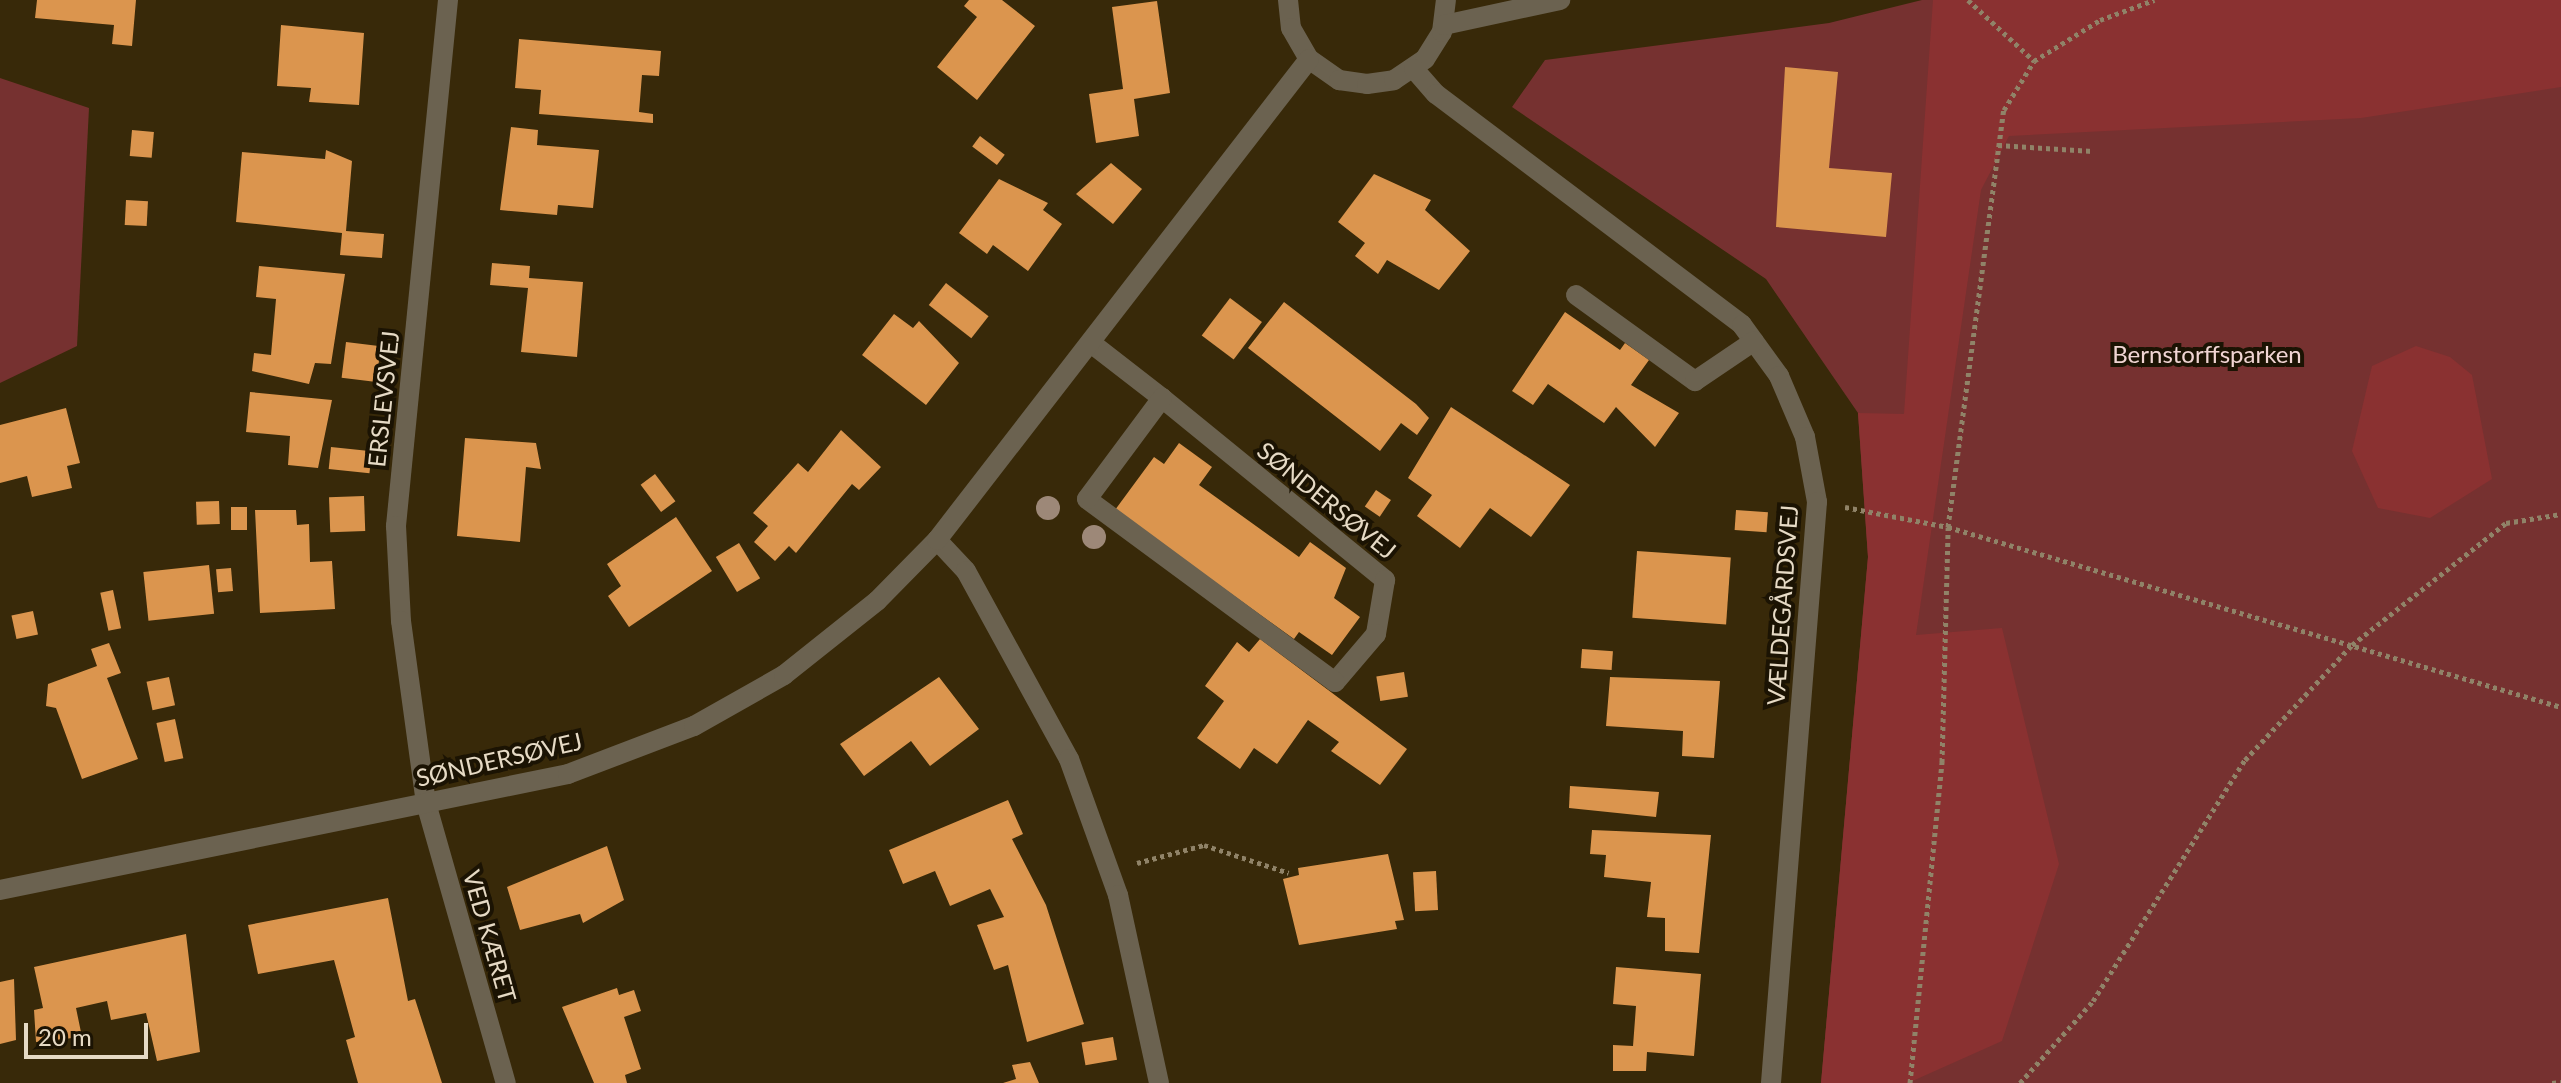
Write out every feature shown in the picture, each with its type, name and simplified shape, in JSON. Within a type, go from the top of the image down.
[{"type":"street","name":"ERSLEVSVEJ","points":[[426,803],[396,526],[448,0]]},
{"type":"street","points":[[1288,0],[1291,28],[1309,59],[1358,84],[1414,69],[1444,25],[1446,0]]},
{"type":"street","points":[[1444,25],[1560,0]]},
{"type":"street","name":"SØNDERSØVEJ","points":[[0,890],[568,774],[694,726],[784,675],[877,601],[937,540],[1309,59]]},
{"type":"street","name":"VÆLDEGÅRDSVEJ","points":[[1414,69],[1436,94],[1690,283],[1754,341],[1779,376],[1805,437],[1817,502],[1771,1083]]},
{"type":"street","points":[[1576,295],[1695,381],[1754,341]]},
{"type":"street","name":"SØNDERSØVEJ","points":[[1091,343],[1162,398],[1385,580],[1376,634],[1335,682],[1087,499],[1162,398]]},
{"type":"street","points":[[937,540],[966,571],[1069,759],[1110,871],[1159,1083]]},
{"type":"street","name":"VED KÆRET","points":[[426,803],[506,1083]]},
{"type":"path","points":[[1968,0],[2034,61]]},
{"type":"path","points":[[1910,1083],[1942,762],[1948,527],[2004,110],[2034,61],[2100,20],[2154,0]]},
{"type":"path","points":[[1998,145],[2093,151]]},
{"type":"path","points":[[1817,502],[1948,527],[2561,707]]},
{"type":"path","points":[[2020,1083],[2093,1001],[2245,760],[2352,645],[2506,523],[2561,514]]},
{"type":"path","points":[[1110,871],[1204,845],[1289,873]]},
{"type":"path","points":[[2552,1083],[2561,1082]]},
{"type":"green space","name":"Bernstorffsparken","points":[[1922,0],[2561,0],[2561,1083],[1821,1083],[1868,557],[1858,413],[1766,279],[1512,107],[1545,60],[1829,23]]},
{"type":"green space","points":[[0,78],[89,108],[77,346],[0,383]]},
{"type":"shaded area","points":[[1933,0],[2561,0],[2561,87],[2361,118],[2009,136],[1981,190],[1916,635],[2002,628],[2059,864],[2002,1041],[1908,1083],[1821,1083],[1868,557],[1858,413],[1904,414]]},
{"type":"shaded area","points":[[2416,346],[2450,357],[2472,375],[2492,479],[2430,518],[2378,508],[2352,451],[2372,366]]},
{"type":"building","points":[[37,0],[136,0],[132,46],[112,44],[114,25],[35,18]]},
{"type":"building","points":[[969,0],[1002,0],[1035,26],[977,100],[937,67],[977,17],[964,6]]},
{"type":"building","points":[[1157,1],[1170,93],[1134,99],[1139,136],[1096,143],[1089,94],[1123,89],[1112,7]]},
{"type":"building","points":[[281,25],[364,33],[359,105],[309,102],[311,88],[277,86]]},
{"type":"building","points":[[519,39],[661,51],[659,76],[642,75],[639,112],[653,114],[653,123],[539,114],[541,90],[515,88]]},
{"type":"building","points":[[1785,67],[1838,72],[1829,168],[1892,173],[1886,237],[1776,227]]},
{"type":"building","points":[[511,127],[538,130],[537,145],[599,150],[593,208],[558,205],[557,215],[500,210]]},
{"type":"building","points":[[132,130],[154,132],[152,158],[130,156]]},
{"type":"building","points":[[980,136],[1005,155],[997,165],[972,146]]},
{"type":"building","points":[[326,150],[352,161],[346,231],[384,234],[382,258],[340,255],[342,233],[236,222],[242,152],[325,159]]},
{"type":"building","points":[[1111,163],[1142,189],[1113,224],[1076,194]]},
{"type":"building","points":[[1374,174],[1431,200],[1425,210],[1470,251],[1439,290],[1387,260],[1378,274],[1355,256],[1365,243],[1338,222]]},
{"type":"building","points":[[999,179],[1048,203],[1043,210],[1062,224],[1028,271],[993,245],[987,254],[959,233]]},
{"type":"building","points":[[126,200],[148,201],[147,226],[125,225]]},
{"type":"building","points":[[492,263],[530,266],[529,278],[583,282],[577,357],[521,352],[528,288],[490,285]]},
{"type":"building","points":[[259,266],[345,274],[331,364],[315,363],[309,384],[252,371],[254,353],[271,355],[276,299],[256,297]]},
{"type":"building","points":[[946,283],[989,316],[971,338],[929,305]]},
{"type":"building","points":[[1230,298],[1262,322],[1234,360],[1202,336]]},
{"type":"building","points":[[1284,302],[1416,404],[1429,418],[1417,435],[1401,423],[1380,451],[1248,348]]},
{"type":"building","points":[[1565,312],[1620,350],[1625,343],[1649,360],[1631,385],[1679,413],[1655,447],[1616,407],[1604,423],[1548,384],[1533,405],[1512,391]]},
{"type":"building","points":[[894,314],[913,328],[919,321],[959,363],[926,405],[862,355]]},
{"type":"building","points":[[346,342],[381,346],[376,382],[342,378]]},
{"type":"building","points":[[250,392],[332,400],[318,468],[288,465],[290,436],[246,432]]},
{"type":"building","points":[[1451,407],[1570,485],[1531,537],[1490,508],[1460,548],[1417,516],[1432,495],[1408,478]]},
{"type":"building","points":[[66,408],[80,463],[67,466],[72,488],[32,497],[27,476],[0,483],[0,425]]},
{"type":"building","points":[[841,430],[881,467],[859,490],[852,484],[796,553],[789,546],[775,561],[754,542],[768,526],[753,513],[798,463],[808,472]]},
{"type":"building","points":[[465,438],[536,443],[541,469],[526,467],[520,542],[457,536]]},
{"type":"building","points":[[1179,443],[1212,467],[1199,485],[1299,557],[1310,542],[1346,568],[1334,598],[1360,617],[1332,655],[1299,632],[1294,639],[1115,510],[1154,457],[1164,464]]},
{"type":"building","points":[[331,447],[372,451],[369,473],[329,469]]},
{"type":"building","points":[[655,474],[675,501],[661,512],[641,485]]},
{"type":"building","points":[[1376,490],[1391,500],[1380,517],[1365,507]]},
{"type":"building","points":[[364,496],[365,531],[330,532],[329,497]]},
{"type":"building","points":[[219,501],[220,524],[197,525],[196,502]]},
{"type":"building","points":[[231,507],[247,507],[247,530],[231,530]]},
{"type":"building","points":[[255,510],[296,510],[297,525],[309,524],[310,562],[332,561],[335,609],[260,613]]},
{"type":"building","points":[[1736,510],[1768,512],[1767,532],[1735,530]]},
{"type":"building","points":[[676,517],[712,571],[629,627],[608,596],[621,586],[607,564]]},
{"type":"building","points":[[739,543],[760,578],[737,592],[716,557]]},
{"type":"building","points":[[1637,551],[1731,558],[1726,624],[1632,618]]},
{"type":"building","points":[[209,565],[214,614],[148,621],[143,572]]},
{"type":"building","points":[[231,568],[233,591],[218,592],[216,569]]},
{"type":"building","points":[[113,590],[121,628],[108,631],[100,593]]},
{"type":"building","points":[[33,611],[38,634],[16,639],[11,616]]},
{"type":"building","points":[[1260,639],[1407,749],[1380,785],[1331,751],[1339,742],[1308,720],[1277,764],[1254,748],[1240,769],[1197,738],[1224,701],[1205,686],[1237,642],[1249,652]]},
{"type":"building","points":[[109,643],[121,673],[107,678],[138,759],[82,779],[56,708],[46,706],[48,684],[97,666],[91,649]]},
{"type":"building","points":[[1582,649],[1613,651],[1612,670],[1581,668]]},
{"type":"building","points":[[1404,672],[1408,697],[1380,701],[1376,676]]},
{"type":"building","points":[[169,677],[175,705],[153,710],[147,682]]},
{"type":"building","points":[[939,677],[979,729],[930,766],[911,741],[864,776],[840,744]]},
{"type":"building","points":[[1610,677],[1720,681],[1714,758],[1682,756],[1683,731],[1606,726]]},
{"type":"building","points":[[175,719],[183,758],[165,762],[156,723]]},
{"type":"building","points":[[1570,786],[1659,792],[1656,817],[1569,808]]},
{"type":"building","points":[[1008,800],[1023,834],[1012,839],[1046,905],[1084,1024],[1027,1042],[1008,965],[994,970],[977,925],[1004,917],[990,889],[950,906],[935,871],[903,884],[889,850]]},
{"type":"building","points":[[1592,830],[1711,835],[1699,953],[1665,951],[1665,918],[1647,917],[1651,882],[1604,877],[1606,855],[1590,854]]},
{"type":"building","points":[[607,846],[624,900],[583,923],[580,914],[520,930],[507,887]]},
{"type":"building","points":[[1388,854],[1404,920],[1395,921],[1397,929],[1299,945],[1283,879],[1299,875],[1298,868]]},
{"type":"building","points":[[1436,871],[1438,910],[1415,911],[1413,872]]},
{"type":"building","points":[[388,898],[408,1001],[415,999],[442,1083],[358,1083],[346,1040],[355,1037],[334,960],[258,974],[248,925]]},
{"type":"building","points":[[186,934],[200,1052],[157,1061],[146,1013],[111,1020],[107,1001],[76,1008],[82,1037],[36,1042],[34,1010],[43,1008],[34,967]]},
{"type":"building","points":[[1616,967],[1701,974],[1694,1056],[1647,1052],[1646,1071],[1613,1071],[1613,1045],[1633,1046],[1636,1006],[1613,1004]]},
{"type":"building","points":[[14,979],[16,1040],[0,1044],[0,982]]},
{"type":"building","points":[[617,988],[619,995],[634,990],[641,1011],[624,1017],[641,1069],[625,1075],[627,1083],[594,1083],[562,1007]]},
{"type":"building","points":[[1113,1037],[1117,1060],[1085,1065],[1081,1043]]},
{"type":"building","points":[[1030,1062],[1039,1083],[1003,1083],[1016,1079],[1012,1065]]}]
